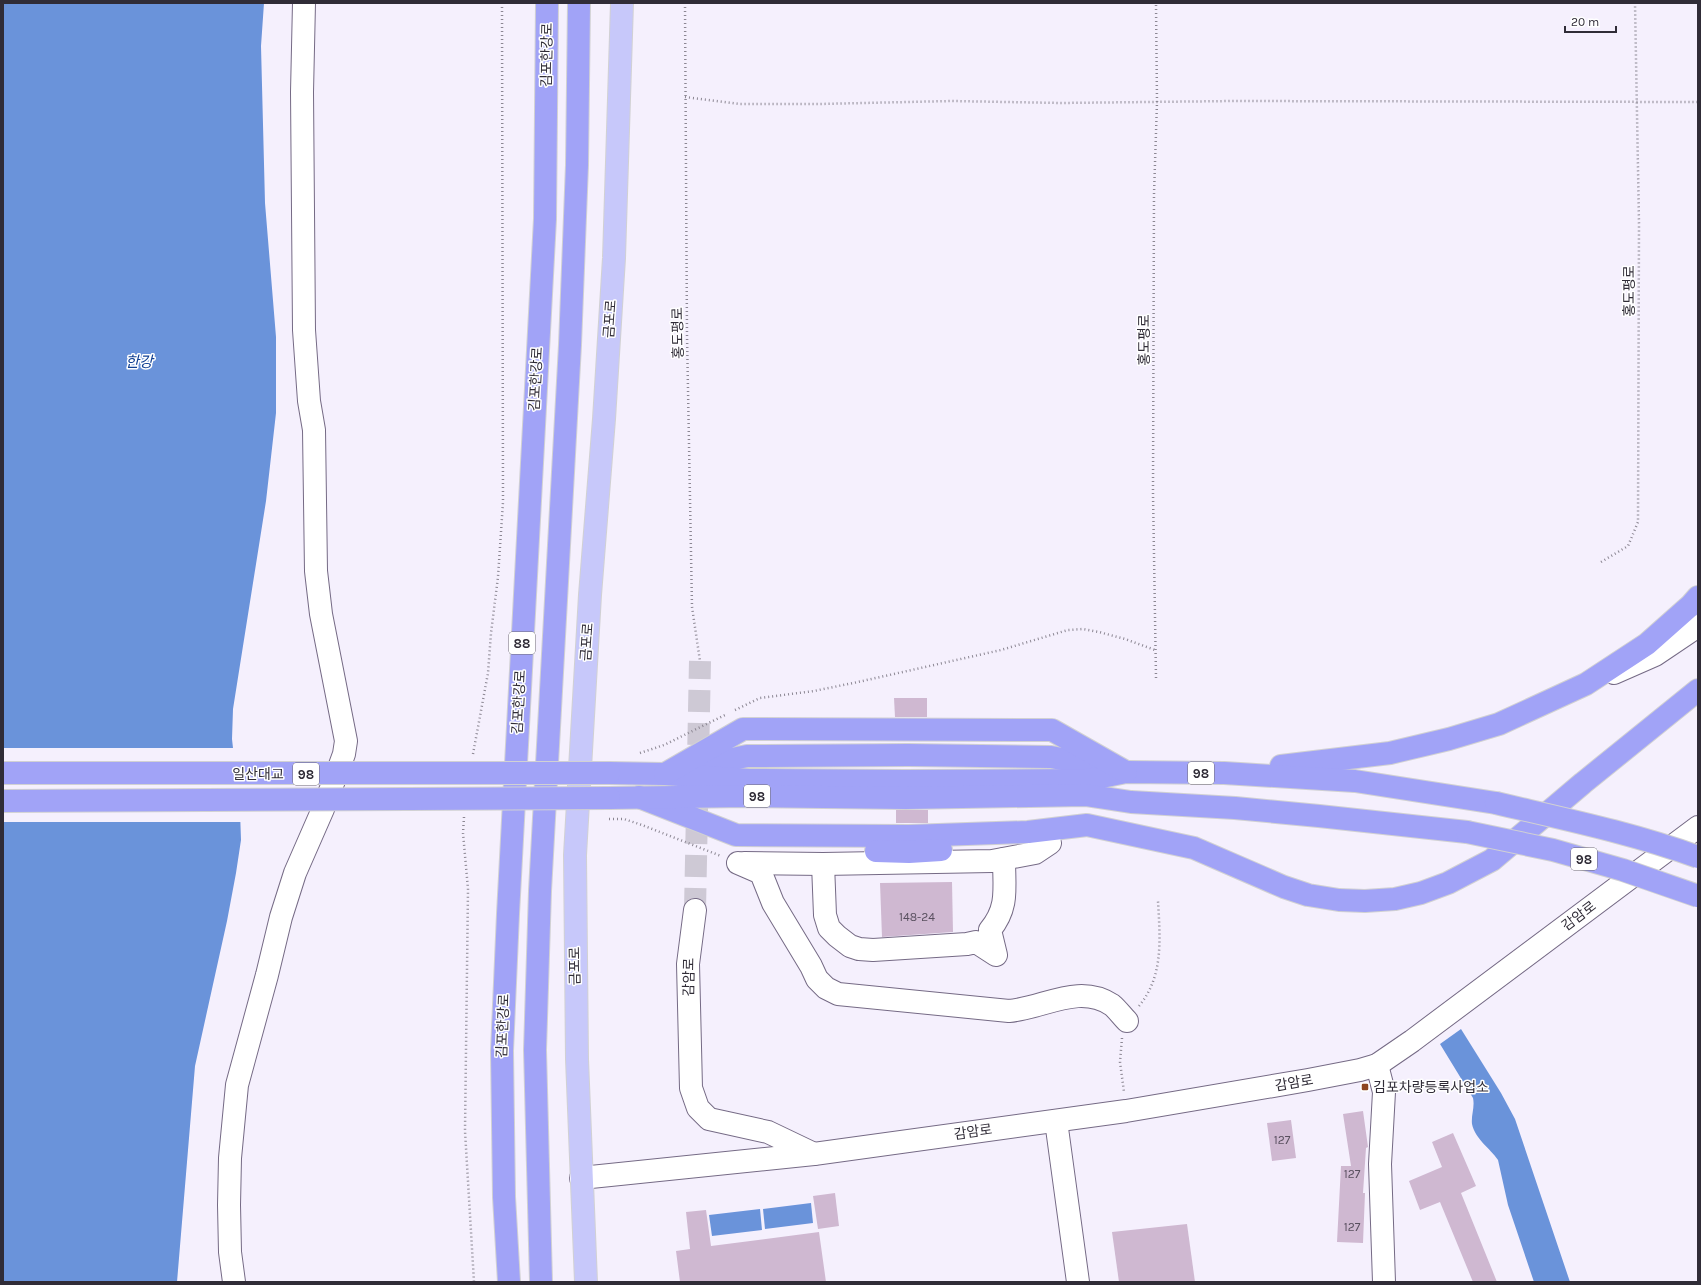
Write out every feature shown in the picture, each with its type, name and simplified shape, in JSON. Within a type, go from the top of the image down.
[{"type":"highway","name":"김포한강로","points":[[509,1282],[504,1197],[502,1051],[508,898],[545,219],[547,3]]},
{"type":"highway","name":"88","points":[[541,1282],[534,1050],[540,883],[570,345],[578,165],[579,3]]},
{"type":"highway","points":[[1224,773],[1390,753],[1449,739],[1499,724],[1586,684],[1647,644],[1691,606],[1698,597]]},
{"type":"highway","points":[[639,797],[736,835],[909,836],[1028,832],[1087,825],[1194,848],[1284,887],[1308,895],[1339,900],[1365,901],[1395,899],[1421,893],[1448,883],[1492,860],[1583,783],[1698,690]]},
{"type":"highway","points":[[665,774],[743,729],[1052,730],[1126,772]]},
{"type":"highway","name":"98","points":[[665,774],[749,780],[905,781],[1088,780],[1126,772],[1224,773],[1355,781],[1496,803],[1600,827],[1667,846],[1698,857]]},
{"type":"highway","name":"일산대교","points":[[3,774],[665,774]]},
{"type":"highway","name":"98","points":[[639,797],[746,796],[906,798],[1085,795],[1131,802],[1235,808],[1392,823],[1467,832],[1552,850],[1623,870],[1698,896]]},
{"type":"highway","points":[[639,797],[739,849],[909,852],[1050,843],[1131,802]]},
{"type":"highway","name":"일산대교","points":[[3,801],[639,797]]},
{"type":"main road","name":"금포로","points":[[586,1282],[577,1059],[575,855],[588,618],[604,419],[614,258],[622,3]]},
{"type":"street","points":[[234,1282],[230,1252],[229,1205],[230,1158],[237,1085],[281,917],[295,873],[323,810],[340,765],[344,754],[346,741],[321,614],[316,572],[314,446],[304,330],[302,92],[304,3]]},
{"type":"street","points":[[1576,689],[1655,655],[1698,626]]},
{"type":"street","name":"감암로","points":[[581,1178],[814,1154],[1126,1111],[1308,1080],[1377,1064],[1412,1041],[1698,827]]},
{"type":"street","points":[[738,863],[823,864],[992,861],[1035,853],[1050,843]]},
{"type":"street","points":[[823,864],[826,923],[837,936],[850,946],[859,949],[873,950],[967,944],[976,942],[996,955],[990,930],[1002,912],[1004,902],[1004,859]]},
{"type":"street","points":[[738,863],[761,873],[772,903],[811,966],[816,979],[826,988],[838,994],[1009,1011],[1024,1010],[1059,999],[1086,996],[1097,997],[1113,1006],[1127,1021]]},
{"type":"street","name":"감암로","points":[[695,910],[688,964],[691,1088],[698,1108],[709,1119],[768,1132],[814,1154]]},
{"type":"street","points":[[1377,1064],[1384,1092],[1380,1164],[1384,1282]]},
{"type":"street","points":[[1056,1121],[1078,1282]]},
{"type":"path","points":[[472,755],[488,673],[498,577],[503,502],[502,3]]},
{"type":"path","name":"홍도평로","points":[[685,3],[692,607],[700,661]]},
{"type":"path","name":"홍도평로","points":[[1156,3],[1154,194],[1156,678]]},
{"type":"path","name":"홍도평로","points":[[1601,562],[1628,546],[1638,522],[1639,224],[1635,3]]},
{"type":"path","points":[[686,97],[740,104],[1234,101],[1698,102]]},
{"type":"path","points":[[734,710],[760,698],[814,691],[858,682],[1001,650],[1068,630],[1083,629],[1099,632],[1125,639],[1155,650]]},
{"type":"path","points":[[638,754],[664,745],[728,713]]},
{"type":"path","points":[[464,817],[463,833],[468,889],[465,1131],[474,1282]]},
{"type":"path","points":[[609,819],[624,820],[642,825],[738,863]]},
{"type":"water","name":"한강","points":[[3,3],[264,3],[261,46],[265,203],[276,337],[276,413],[266,501],[233,709],[232,739],[240,811],[241,840],[227,921],[195,1066],[177,1282],[3,1282]]},
{"type":"water","points":[[1461,1029],[1501,1093],[1515,1119],[1570,1282],[1534,1282],[1508,1205],[1498,1160],[1476,1134],[1472,1124],[1474,1105],[1473,1098],[1440,1044]]},
{"type":"water","points":[[811,1203],[813,1223],[765,1229],[763,1209]]},
{"type":"water","points":[[760,1209],[762,1230],[712,1236],[709,1215]]},
{"type":"pier","points":[[3,748],[235,748],[242,822],[3,822]]},
{"type":"building","points":[[894,698],[927,698],[927,717],[895,717]]},
{"type":"building","points":[[896,810],[928,810],[928,823],[896,823]]},
{"type":"building","points":[[952,882],[953,932],[882,937],[880,883]]},
{"type":"building","points":[[1363,1111],[1368,1147],[1366,1148],[1363,1193],[1365,1193],[1363,1243],[1337,1242],[1341,1166],[1351,1166],[1343,1114]]},
{"type":"building","points":[[1291,1120],[1296,1158],[1272,1161],[1267,1123]]},
{"type":"building","points":[[1453,1133],[1476,1186],[1461,1193],[1497,1282],[1473,1282],[1440,1202],[1420,1210],[1409,1181],[1442,1167],[1432,1142]]},
{"type":"building","points":[[835,1193],[839,1226],[818,1229],[813,1196]]},
{"type":"building","points":[[706,1210],[711,1246],[819,1232],[826,1282],[680,1282],[676,1251],[690,1249],[686,1212]]},
{"type":"building","points":[[1187,1224],[1195,1282],[1119,1282],[1112,1232]]},
{"type":"tunnel","points":[[695,910],[700,661]]},
{"type":"place","name":"김포차량등록사업소","points":[[1365,1087]]}]
